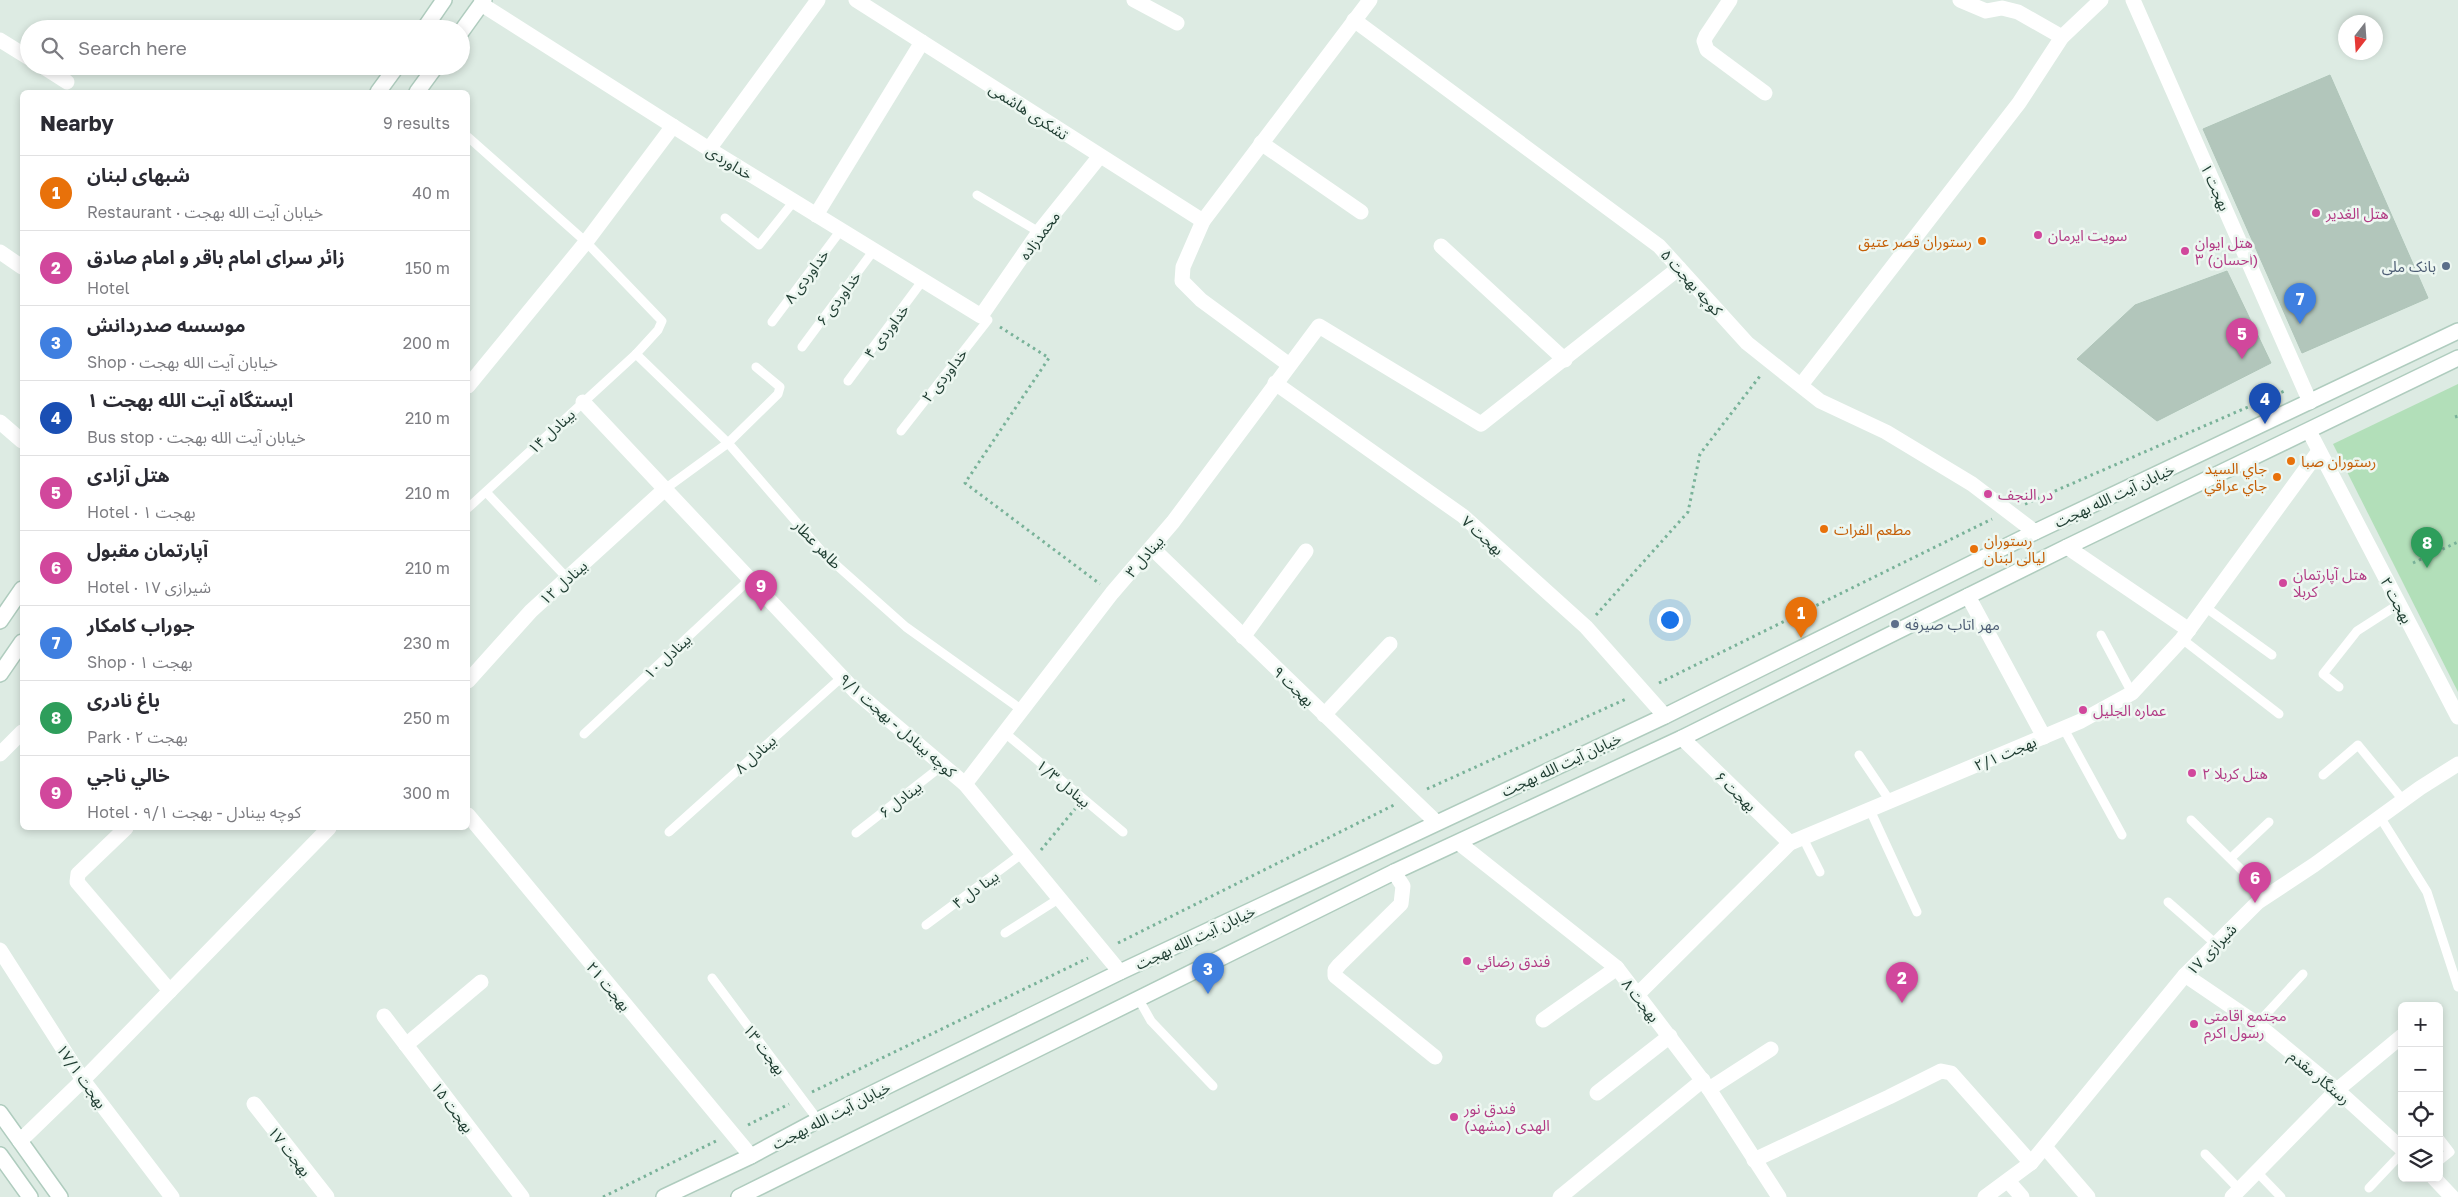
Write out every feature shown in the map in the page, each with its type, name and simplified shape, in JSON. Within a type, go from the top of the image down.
[{"type":"street","points":[[430,20],[444,0]]},
{"type":"street","points":[[709,149],[818,0]]},
{"type":"street","name":"تشکری هاشمی","points":[[856,0],[1203,220]]},
{"type":"street","points":[[1134,0],[1177,23]]},
{"type":"street","points":[[1288,364],[1201,300],[1182,281],[1183,267],[1203,220],[1370,0]]},
{"type":"street","points":[[1730,0],[1706,36],[1704,41],[1707,50],[1765,93]]},
{"type":"street","points":[[1960,0],[1986,11],[2002,8],[2018,12],[2062,37]]},
{"type":"street","points":[[1801,385],[2019,104],[2062,37],[2101,0]]},
{"type":"street","name":"بهجت ۱","points":[[2133,0],[2310,402]]},
{"type":"street","points":[[470,20],[483,2]]},
{"type":"street","name":"خداوردی","points":[[483,2],[709,149],[984,318]]},
{"type":"street","name":"کوچه بهجت ۵","points":[[1354,20],[1659,246],[1747,343],[1820,401],[1886,432],[1956,474],[2035,532]]},
{"type":"street","points":[[0,40],[20,52]]},
{"type":"street","points":[[816,214],[922,42]]},
{"type":"street","points":[[56,75],[67,82]]},
{"type":"street","points":[[379,90],[390,75]]},
{"type":"street","points":[[419,90],[430,75]]},
{"type":"street","points":[[470,384],[586,242],[673,126]]},
{"type":"street","points":[[1261,143],[1361,212]]},
{"type":"street","name":"محمدزاده","points":[[984,318],[1039,232],[1100,156]]},
{"type":"street","points":[[1442,246],[1564,360],[1679,268]]},
{"type":"street","points":[[0,252],[20,266]]},
{"type":"street","name":"بینادل ۳","points":[[966,784],[1112,593],[1152,548],[1288,364],[1319,326],[1481,424],[1564,360]]},
{"type":"street","name":"خیابان آیت الله بهجت","points":[[664,1197],[751,1156],[818,1120],[1120,972],[1665,716],[2035,532],[2458,331]]},
{"type":"street","name":"خیابان آیت الله بهجت","points":[[738,1197],[1394,872],[1460,843],[1682,738],[2067,547],[2458,358]]},
{"type":"street","name":"بهجت ۷","points":[[1275,383],[1463,516],[1586,627],[1665,716]]},
{"type":"street","name":"کوچه بینادل - بهجت ۹/۱","points":[[583,402],[856,692],[966,784],[1120,972]]},
{"type":"street","points":[[0,422],[20,439]]},
{"type":"street","name":"بهجت ۲","points":[[2309,431],[2458,717]]},
{"type":"street","name":"بهجت ۲/۱","points":[[1637,995],[1796,841],[2064,729],[2132,693],[2185,634],[2319,450]]},
{"type":"street","name":"بینادل ۱۲","points":[[470,679],[531,610],[665,489]]},
{"type":"street","points":[[2067,547],[2185,634]]},
{"type":"street","name":"بهجت ۹","points":[[1152,548],[1436,822]]},
{"type":"street","points":[[1243,636],[1306,551]]},
{"type":"street","points":[[0,620],[20,592]]},
{"type":"street","points":[[1968,596],[2044,737]]},
{"type":"street","points":[[1324,715],[1390,644]]},
{"type":"street","points":[[0,674],[20,645]]},
{"type":"street","points":[[0,754],[20,734]]},
{"type":"street","name":"بهجت ۶","points":[[1682,738],[1796,841]]},
{"type":"street","name":"شیرازی ۱۷","points":[[1985,1197],[2032,1164],[2185,975],[2258,902],[2314,865],[2403,800],[2458,764]]},
{"type":"street","name":"بهجت ۲۱","points":[[470,817],[751,1156]]},
{"type":"street","points":[[124,830],[78,874],[77,882],[170,990]]},
{"type":"street","points":[[20,1141],[83,1080],[327,830]]},
{"type":"street","name":"بهجت ۸","points":[[1460,843],[1617,968],[1706,1084],[1780,1197]]},
{"type":"street","points":[[1394,872],[1404,886],[1402,904],[1339,965],[1335,970],[1335,976],[1435,1057]]},
{"type":"street","name":"بهجت ۱۷/۱","points":[[0,950],[83,1080],[172,1197]]},
{"type":"street","points":[[1543,1020],[1617,968]]},
{"type":"street","name":"رستگار مقدم","points":[[2185,975],[2257,1024],[2337,1090],[2398,1147]]},
{"type":"street","points":[[406,1045],[481,982]]},
{"type":"street","name":"بهجت ۱۵","points":[[384,1016],[522,1197]]},
{"type":"street","points":[[1597,1093],[1670,1036]]},
{"type":"street","points":[[2235,1193],[2337,1090],[2398,1039]]},
{"type":"street","points":[[1560,1197],[1706,1084],[1771,1049]]},
{"type":"street","points":[[1754,1160],[1941,1071],[1951,1073],[2032,1164]]},
{"type":"street","name":"بهجت ۱۷","points":[[254,1104],[327,1197]]},
{"type":"street","points":[[0,1113],[60,1197]]},
{"type":"street","points":[[2045,1147],[2088,1197]]},
{"type":"street","points":[[0,1154],[30,1197]]},
{"type":"street","points":[[2008,1180],[2022,1197]]},
{"type":"street","points":[[2438,1182],[2452,1197]]},
{"type":"lane","points":[[470,139],[586,242]]},
{"type":"lane","points":[[977,195],[1039,232]]},
{"type":"lane","points":[[725,218],[759,245],[794,201]]},
{"type":"lane","name":"خداوردی ۸","points":[[772,322],[841,230]]},
{"type":"lane","name":"بینادل ۱۴","points":[[470,506],[636,354],[658,330],[662,321],[586,242]]},
{"type":"lane","name":"خداوردی ۶","points":[[802,347],[874,250]]},
{"type":"lane","name":"خداوردی ۴","points":[[848,381],[924,280]]},
{"type":"lane","name":"خداوردی ۲","points":[[901,431],[984,318]]},
{"type":"lane","name":"طاهر عطار","points":[[636,354],[728,443],[824,554],[906,627],[1022,710]]},
{"type":"lane","points":[[665,489],[728,443],[780,391],[780,387],[756,367]]},
{"type":"lane","points":[[486,492],[567,578]]},
{"type":"lane","name":"بینادل ۱۰","points":[[584,734],[750,579]]},
{"type":"lane","points":[[2339,686],[2323,674],[2357,631],[2399,604]]},
{"type":"lane","points":[[2205,607],[2272,656]]},
{"type":"lane","points":[[2185,634],[2279,714]]},
{"type":"lane","points":[[2101,635],[2132,693]]},
{"type":"lane","name":"بینادل ۸","points":[[669,832],[842,677]]},
{"type":"lane","points":[[2064,729],[2122,835]]},
{"type":"lane","name":"بینادل ۱/۳","points":[[1005,733],[1123,832]]},
{"type":"lane","points":[[2323,775],[2358,746],[2403,800]]},
{"type":"lane","points":[[1859,755],[1890,801]]},
{"type":"lane","name":"بینادل ۶","points":[[856,833],[943,765]]},
{"type":"lane","points":[[1870,810],[1917,912]]},
{"type":"lane","points":[[2380,817],[2426,892],[2458,987]]},
{"type":"lane","points":[[2191,820],[2267,895]]},
{"type":"lane","points":[[2231,858],[2269,822]]},
{"type":"lane","points":[[1796,841],[1820,872]]},
{"type":"lane","name":"بینا دل ۴","points":[[926,925],[1027,858]]},
{"type":"lane","points":[[1005,933],[1060,898]]},
{"type":"lane","points":[[2168,902],[2216,944]]},
{"type":"lane","points":[[2257,1024],[2303,974]]},
{"type":"lane","name":"بهجت ۱۳","points":[[712,978],[818,1120]]},
{"type":"lane","points":[[1138,998],[1152,1021],[1213,1086]]},
{"type":"lane","points":[[2443,1144],[2450,1152],[2443,1158]]},
{"type":"lane","points":[[2205,1154],[2235,1193]]},
{"type":"lane","points":[[2369,1188],[2398,1155]]},
{"type":"lane","points":[[2256,1171],[2281,1197]]},
{"type":"path","points":[[984,318],[1049,358],[965,483],[1112,593]]},
{"type":"path","points":[[1586,627],[1688,512],[1700,454],[1771,362]]},
{"type":"path","points":[[603,1197],[801,1097],[1103,951],[1410,797],[1643,691],[2008,511],[2302,384]]},
{"type":"path","points":[[2413,563],[2458,542]]},
{"type":"path","points":[[1027,858],[1083,799]]},
{"type":"green space","points":[[2458,384],[2458,692],[2333,444]]},
{"type":"building","name":"هتل الغدیر","points":[[2330,75],[2428,298],[2302,353],[2203,129]]},
{"type":"building","points":[[2227,271],[2271,363],[2157,421],[2077,359],[2135,305]]},
{"type":"place","name":"هتل الغدیر","points":[[2316,213]]},
{"type":"place","name":"سویت ایرمان","points":[[2038,235]]},
{"type":"place","name":"رستوران قصر عتیق","points":[[1982,241]]},
{"type":"place","name":"هتل ایوان ۳ (احسان)","points":[[2185,251]]},
{"type":"place","name":"بانک ملی","points":[[2446,266]]},
{"type":"place","name":"جوراب کامکار","points":[[2300,324]]},
{"type":"place","name":"هتل آزادی","points":[[2242,359]]},
{"type":"place","name":"ایستگاه آیت الله بهجت ۱","points":[[2265,424]]},
{"type":"place","name":"رستوران صبا","points":[[2291,461]]},
{"type":"place","name":"جاي السيد جاي عراقي","points":[[2277,477]]},
{"type":"place","name":"در النجف","points":[[1988,494]]},
{"type":"place","name":"مطعم الفرات","points":[[1824,529]]},
{"type":"place","name":"رستوران لیالی لبنان","points":[[1974,549]]},
{"type":"place","name":"باغ نادری","points":[[2427,568]]},
{"type":"place","name":"هتل آپارتمان کربلا","points":[[2283,583]]},
{"type":"place","name":"خالي ناجي","points":[[761,611]]},
{"type":"place","name":"مهر اتاب صيرفه","points":[[1895,624]]},
{"type":"place","name":"شبهای لبنان","points":[[1801,638]]},
{"type":"place","name":"عماره الجلیل","points":[[2083,710]]},
{"type":"place","name":"هتل کربلا ۲","points":[[2192,773]]},
{"type":"place","name":"آپارتمان مقبول","points":[[2255,903]]},
{"type":"place","name":"فندق رضائي","points":[[1467,961]]},
{"type":"place","name":"موسسه صدردانش","points":[[1208,994]]},
{"type":"place","name":"زائر سرای امام باقر و امام صادق","points":[[1902,1003]]},
{"type":"place","name":"مجتمع اقامتی رسول اکرم","points":[[2194,1024]]},
{"type":"place","name":"فندق نور الهدى (مشهد)","points":[[1454,1117]]}]
